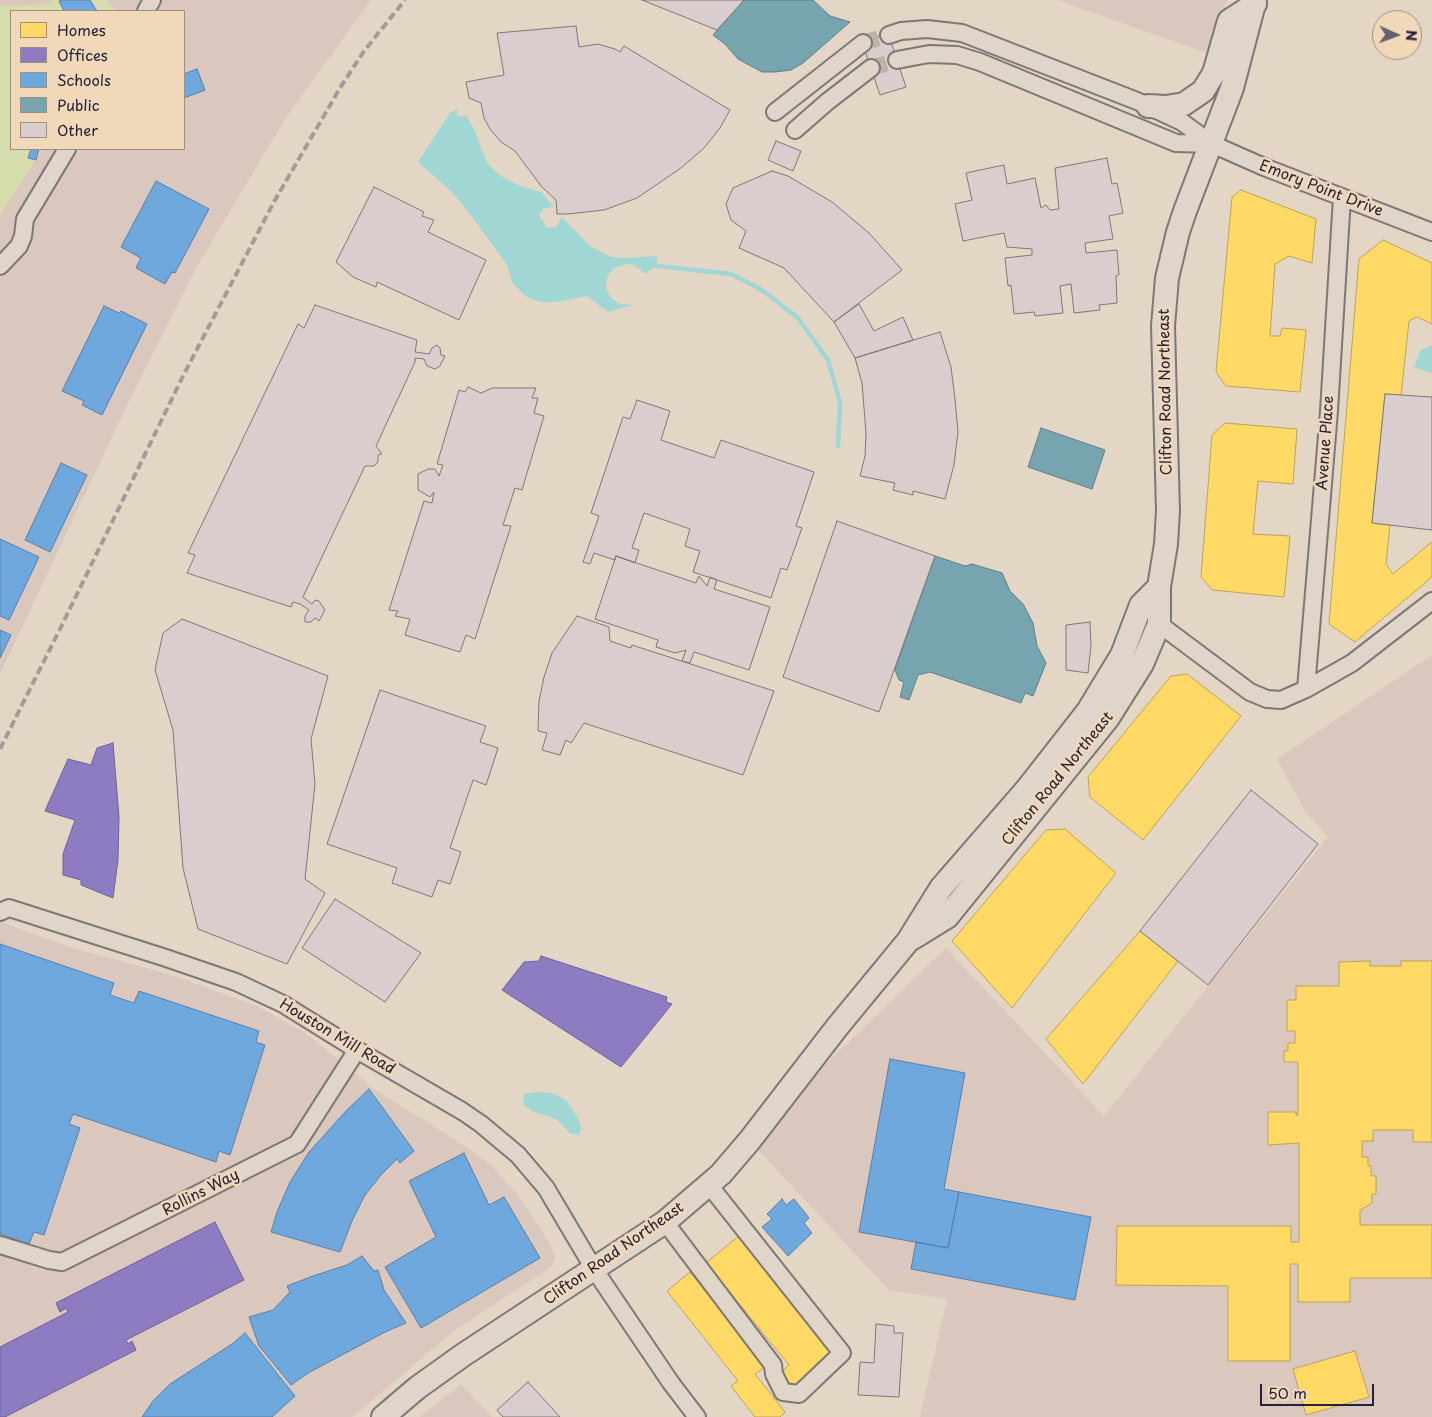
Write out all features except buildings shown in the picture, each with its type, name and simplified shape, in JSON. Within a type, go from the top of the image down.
[{"type":"main road","points":[[1148,106],[1166,107],[1184,104],[1203,91],[1214,72],[1229,21],[1255,2]]},
{"type":"main road","name":"Clifton Road Northeast","points":[[908,941],[947,917],[1093,737],[1118,704],[1142,664],[1159,624],[1159,587],[1166,544],[1168,511],[1163,380],[1164,303],[1167,278],[1178,232],[1232,88],[1255,2]]},
{"type":"main road","name":"Clifton Road Northeast","points":[[383,1417],[417,1388],[463,1355],[665,1222],[709,1185],[745,1146],[838,1026],[908,941],[941,888],[1027,789],[1088,711],[1122,655],[1142,605],[1159,587]]},
{"type":"street","points":[[889,35],[901,31],[926,29],[962,33],[1148,106],[1185,124],[1212,144]]},
{"type":"street","points":[[775,112],[863,43]]},
{"type":"street","points":[[898,60],[930,54],[957,54],[1176,143],[1212,144]]},
{"type":"street","points":[[795,130],[871,68]]},
{"type":"street","name":"Emory Point Drive","points":[[1212,144],[1264,167],[1432,232]]},
{"type":"street","points":[[0,266],[19,246],[23,236],[25,219],[66,150]]},
{"type":"street","name":"Avenue Place","points":[[1306,689],[1329,411],[1342,197]]},
{"type":"street","points":[[1159,624],[1250,692],[1267,699],[1281,700],[1306,689],[1352,663],[1432,601]]},
{"type":"street","name":"Houston Mill Road","points":[[5,910],[166,958],[236,982],[283,1004],[357,1050],[462,1111],[505,1143],[533,1170],[546,1188],[594,1269],[658,1364],[697,1417]]},
{"type":"street","name":"Rollins Way","points":[[0,1244],[49,1260],[62,1262],[297,1144],[357,1050]]},
{"type":"street","points":[[665,1222],[774,1365],[774,1374],[783,1392],[799,1394],[842,1353],[709,1185]]},
{"type":"shaded area","points":[[0,0],[371,0],[285,119],[196,268],[127,405],[0,674]]},
{"type":"shaded area","points":[[1057,0],[1227,0],[1213,55]]},
{"type":"shaded area","points":[[1432,655],[1432,1417],[920,1417],[947,1299],[889,1290],[748,1139],[946,948],[1104,1116],[1328,837],[1305,811],[1277,759]]},
{"type":"shaded area","points":[[0,922],[76,949],[172,975],[257,1006],[307,1034],[374,1089],[490,1164],[517,1194],[541,1229],[554,1253],[555,1259],[551,1267],[455,1330],[352,1417],[0,1417]]},
{"type":"shaded area","points":[[461,1384],[492,1417],[420,1417]]},
{"type":"green space","points":[[53,0],[105,0],[116,10],[10,10],[10,150],[42,150],[0,215],[0,6],[47,4]]},
{"type":"water","points":[[457,109],[457,116],[466,116],[474,129],[487,163],[499,175],[520,186],[541,192],[554,207],[544,208],[539,215],[547,228],[556,227],[562,217],[590,246],[611,257],[657,256],[657,266],[645,274],[634,265],[625,264],[613,269],[608,276],[606,283],[607,291],[611,298],[620,304],[632,305],[608,312],[587,296],[557,302],[541,302],[527,297],[513,284],[507,265],[470,214],[451,191],[418,162],[450,113]]},
{"type":"water","points":[[1432,345],[1432,373],[1414,367],[1420,351]]},
{"type":"water","points":[[537,1092],[552,1093],[566,1100],[578,1118],[581,1128],[579,1135],[571,1134],[556,1119],[532,1111],[523,1104],[524,1094]]},
{"type":"waterway","points":[[657,266],[731,274],[762,290],[798,318],[828,360],[840,402],[838,446]]},
{"type":"tunnel","points":[[863,43],[889,35]]},
{"type":"tunnel","points":[[871,68],[897,60]]},
{"type":"railway","points":[[0,749],[184,374],[275,200],[340,88],[364,51],[405,0]]}]
